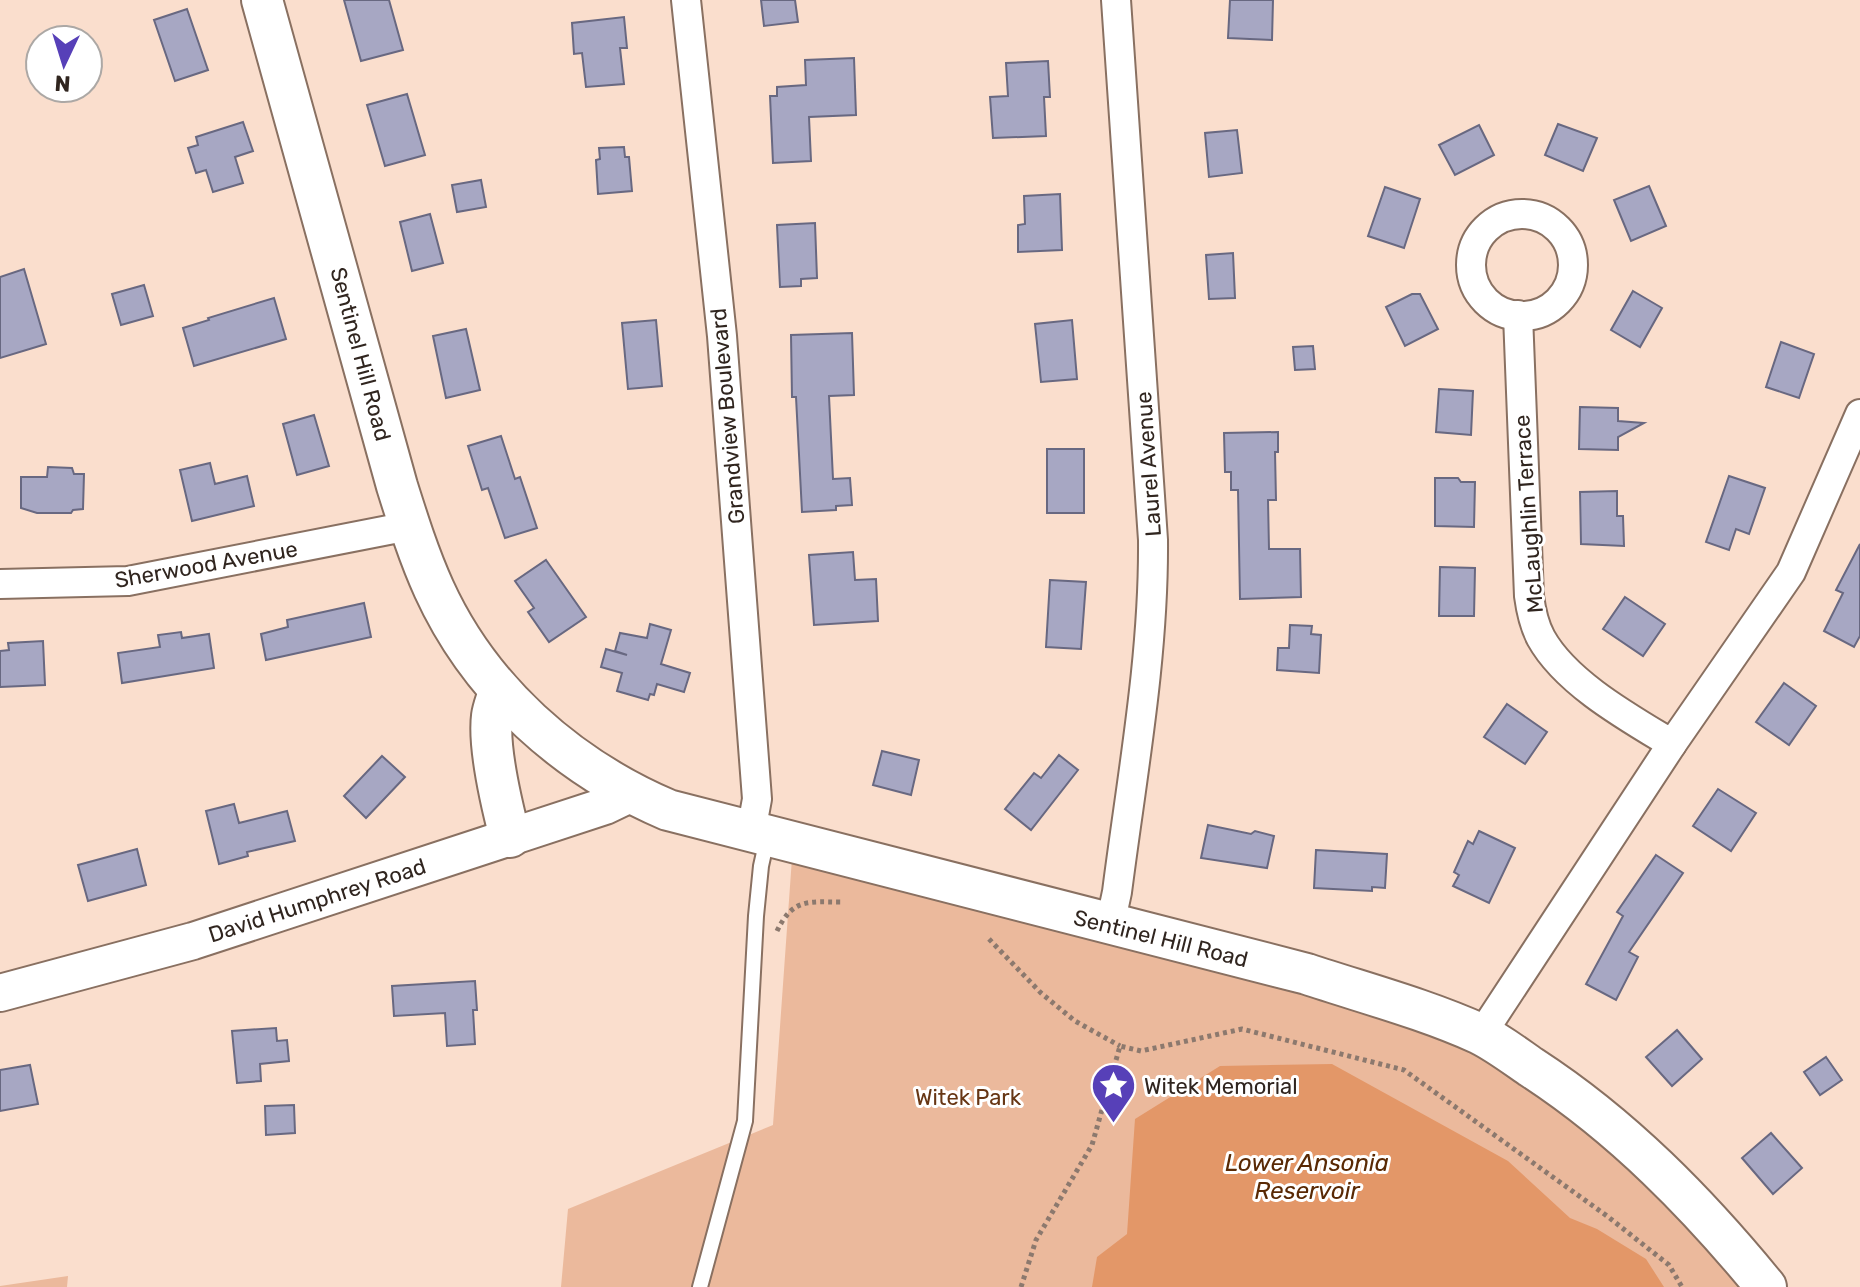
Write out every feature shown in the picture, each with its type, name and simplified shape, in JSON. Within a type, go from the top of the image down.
[{"type":"main road","name":"Sentinel Hill Road","points":[[262,0],[409,526],[434,590],[452,624],[499,691],[559,746],[630,794],[668,810],[1307,974],[1481,1035],[1565,1089],[1618,1130],[1735,1249],[1766,1287]]},
{"type":"main road","points":[[499,691],[492,718],[493,743],[510,837]]},
{"type":"street","name":"Grandview Boulevard","points":[[686,0],[722,336],[759,834]]},
{"type":"street","name":"Laurel Avenue","points":[[1110,925],[1117,892],[1154,593],[1152,524],[1116,0]]},
{"type":"street","name":"McLaughlin Terrace","points":[[1518,315],[1529,596],[1533,620],[1553,656],[1575,677],[1625,716],[1672,744]]},
{"type":"street","points":[[1481,1035],[1672,744],[1791,572],[1860,414]]},
{"type":"street","name":"Sherwood Avenue","points":[[0,584],[128,581],[409,526]]},
{"type":"street","name":"David Humphrey Road","points":[[0,993],[193,941],[605,806],[630,794]]},
{"type":"lane","points":[[700,1287],[745,1121],[761,866],[759,834]]},
{"type":"path","points":[[755,942],[769,940],[794,906],[810,902],[841,902]]},
{"type":"path","points":[[989,939],[1041,993],[1075,1021],[1120,1046],[1141,1051],[1242,1029],[1404,1070],[1607,1216],[1669,1265],[1682,1287]]},
{"type":"path","points":[[1021,1287],[1036,1240],[1092,1145],[1120,1046]]},
{"type":"green space","name":"Witek Park","points":[[792,858],[1328,987],[1479,1049],[1568,1109],[1660,1191],[1741,1287],[561,1287],[568,1209],[773,1125]]},
{"type":"green space","points":[[68,1276],[67,1287],[0,1287],[0,1286]]},
{"type":"water","name":"Lower Ansonia Reservoir","points":[[1332,1064],[1508,1161],[1570,1218],[1597,1229],[1646,1259],[1664,1287],[1092,1287],[1097,1257],[1127,1234],[1135,1119],[1220,1066]]},
{"type":"building","points":[[344,0],[389,0],[403,50],[361,61]]},
{"type":"building","points":[[761,0],[795,0],[798,22],[764,26]]},
{"type":"building","points":[[1230,0],[1273,0],[1272,40],[1228,38]]},
{"type":"building","points":[[187,9],[208,70],[175,81],[154,20]]},
{"type":"building","points":[[624,17],[627,48],[620,48],[624,84],[586,87],[582,53],[574,54],[572,23]]},
{"type":"building","points":[[854,58],[856,115],[809,117],[811,161],[773,163],[770,96],[777,96],[777,87],[806,85],[805,60]]},
{"type":"building","points":[[1048,61],[1050,97],[1044,97],[1046,136],[993,138],[990,97],[1008,96],[1006,63]]},
{"type":"building","points":[[407,94],[425,155],[385,166],[367,105]]},
{"type":"building","points":[[243,122],[253,151],[235,157],[243,183],[213,192],[206,170],[196,173],[188,148],[198,145],[196,137]]},
{"type":"building","points":[[1558,124],[1597,138],[1583,171],[1545,155]]},
{"type":"building","points":[[1479,125],[1494,155],[1455,175],[1439,145]]},
{"type":"building","points":[[1237,130],[1242,173],[1209,177],[1205,133]]},
{"type":"building","points":[[624,147],[625,157],[629,157],[632,191],[598,194],[596,160],[600,159],[599,148]]},
{"type":"building","points":[[481,180],[486,207],[457,212],[452,185]]},
{"type":"building","points":[[1649,186],[1666,226],[1631,241],[1614,200]]},
{"type":"building","points":[[1385,187],[1420,199],[1404,248],[1368,236]]},
{"type":"building","points":[[1060,194],[1062,250],[1018,252],[1018,225],[1025,224],[1024,196]]},
{"type":"building","points":[[430,214],[443,263],[412,271],[400,222]]},
{"type":"building","points":[[815,223],[817,278],[801,279],[801,286],[780,287],[777,225]]},
{"type":"building","points":[[1233,253],[1235,298],[1209,299],[1206,255]]},
{"type":"building","points":[[24,269],[46,344],[0,358],[0,277]]},
{"type":"building","points":[[144,285],[153,316],[121,325],[112,294]]},
{"type":"building","points":[[1633,291],[1662,308],[1640,347],[1611,330]]},
{"type":"building","points":[[1412,294],[1420,294],[1438,329],[1405,346],[1386,307]]},
{"type":"building","points":[[274,298],[286,339],[194,366],[183,328]]},
{"type":"building","points":[[656,320],[662,386],[628,389],[622,323]]},
{"type":"building","points":[[1072,320],[1077,379],[1041,382],[1035,324]]},
{"type":"building","points":[[466,329],[480,390],[446,398],[433,336]]},
{"type":"building","points":[[852,333],[854,395],[829,396],[833,479],[850,478],[852,505],[836,506],[836,510],[802,512],[796,397],[792,397],[791,335]]},
{"type":"building","points":[[1781,342],[1814,354],[1799,398],[1766,387]]},
{"type":"building","points":[[1313,346],[1315,369],[1295,370],[1293,347]]},
{"type":"building","points":[[1439,389],[1473,391],[1471,435],[1436,432]]},
{"type":"building","points":[[1580,407],[1618,408],[1618,421],[1644,423],[1618,437],[1618,450],[1579,449]]},
{"type":"building","points":[[314,415],[329,466],[297,475],[283,424]]},
{"type":"building","points":[[1278,432],[1278,452],[1275,452],[1276,500],[1268,500],[1269,549],[1300,549],[1301,597],[1240,599],[1238,490],[1231,490],[1231,472],[1225,472],[1224,433]]},
{"type":"building","points":[[501,436],[515,479],[520,477],[537,528],[505,538],[488,488],[482,490],[468,446]]},
{"type":"building","points":[[1047,449],[1084,449],[1084,513],[1047,513]]},
{"type":"building","points":[[210,463],[215,484],[247,476],[254,506],[192,521],[180,470]]},
{"type":"building","points":[[48,467],[72,468],[74,474],[84,474],[83,509],[71,513],[37,513],[21,508],[21,477],[47,477]]},
{"type":"building","points":[[1729,476],[1765,488],[1749,534],[1736,529],[1729,550],[1706,542]]},
{"type":"building","points":[[1435,478],[1475,482],[1474,527],[1435,526]]},
{"type":"building","points":[[1617,491],[1617,516],[1623,516],[1624,546],[1581,544],[1580,492]]},
{"type":"building","points":[[1860,544],[1860,636],[1854,647],[1824,631],[1843,593],[1836,590]]},
{"type":"building","points":[[853,552],[855,580],[876,579],[878,621],[814,625],[809,555]]},
{"type":"building","points":[[546,560],[586,617],[549,642],[528,612],[534,608],[515,581]]},
{"type":"building","points":[[1440,567],[1475,568],[1474,616],[1439,616]]},
{"type":"building","points":[[1050,580],[1086,582],[1081,649],[1046,647]]},
{"type":"building","points":[[1625,597],[1665,624],[1643,656],[1603,629]]},
{"type":"building","points":[[364,603],[371,637],[266,660],[261,634],[288,627],[287,620]]},
{"type":"building","points":[[650,624],[671,630],[661,664],[690,673],[684,692],[657,684],[654,695],[650,694],[648,700],[617,691],[622,673],[601,667],[606,649],[627,655],[615,651],[620,633],[647,638]]},
{"type":"building","points":[[1290,625],[1312,626],[1311,634],[1321,635],[1319,673],[1277,670],[1278,648],[1289,648]]},
{"type":"building","points":[[181,632],[182,638],[209,634],[214,668],[122,683],[118,653],[160,647],[158,635]]},
{"type":"building","points":[[43,641],[45,685],[0,687],[0,651],[9,650],[8,643]]},
{"type":"building","points":[[1784,683],[1816,706],[1789,745],[1756,722]]},
{"type":"building","points":[[1507,704],[1547,732],[1525,764],[1484,737]]},
{"type":"building","points":[[882,751],[919,760],[911,795],[873,785]]},
{"type":"building","points":[[1059,755],[1078,770],[1031,830],[1005,809],[1034,773],[1041,778]]},
{"type":"building","points":[[382,756],[405,777],[366,818],[344,796]]},
{"type":"building","points":[[1718,789],[1756,813],[1731,851],[1693,826]]},
{"type":"building","points":[[234,804],[239,823],[287,811],[295,841],[247,852],[248,856],[219,864],[206,811]]},
{"type":"building","points":[[1208,825],[1274,836],[1267,868],[1201,858]]},
{"type":"building","points":[[1479,831],[1515,848],[1489,903],[1453,886],[1459,875],[1454,872],[1468,841],[1473,844]]},
{"type":"building","points":[[137,849],[146,885],[88,901],[78,865]]},
{"type":"building","points":[[1316,850],[1387,854],[1385,888],[1372,887],[1372,891],[1314,888]]},
{"type":"building","points":[[1656,855],[1683,873],[1629,952],[1638,957],[1616,1000],[1586,984],[1623,916],[1617,912]]},
{"type":"building","points":[[475,981],[475,1044],[447,1046],[445,1013],[394,1016],[392,986]]},
{"type":"building","points":[[276,1028],[277,1041],[287,1040],[289,1061],[260,1064],[261,1081],[237,1083],[232,1031]]},
{"type":"building","points":[[1677,1030],[1702,1059],[1672,1086],[1646,1057]]},
{"type":"building","points":[[1826,1057],[1842,1080],[1820,1095],[1804,1072]]},
{"type":"building","points":[[30,1065],[38,1104],[0,1111],[0,1070]]},
{"type":"building","points":[[294,1105],[295,1133],[266,1135],[265,1106]]},
{"type":"building","points":[[1771,1133],[1802,1168],[1773,1194],[1742,1158]]},
{"type":"place","name":"Witek Memorial","points":[[1113,1125]]}]
